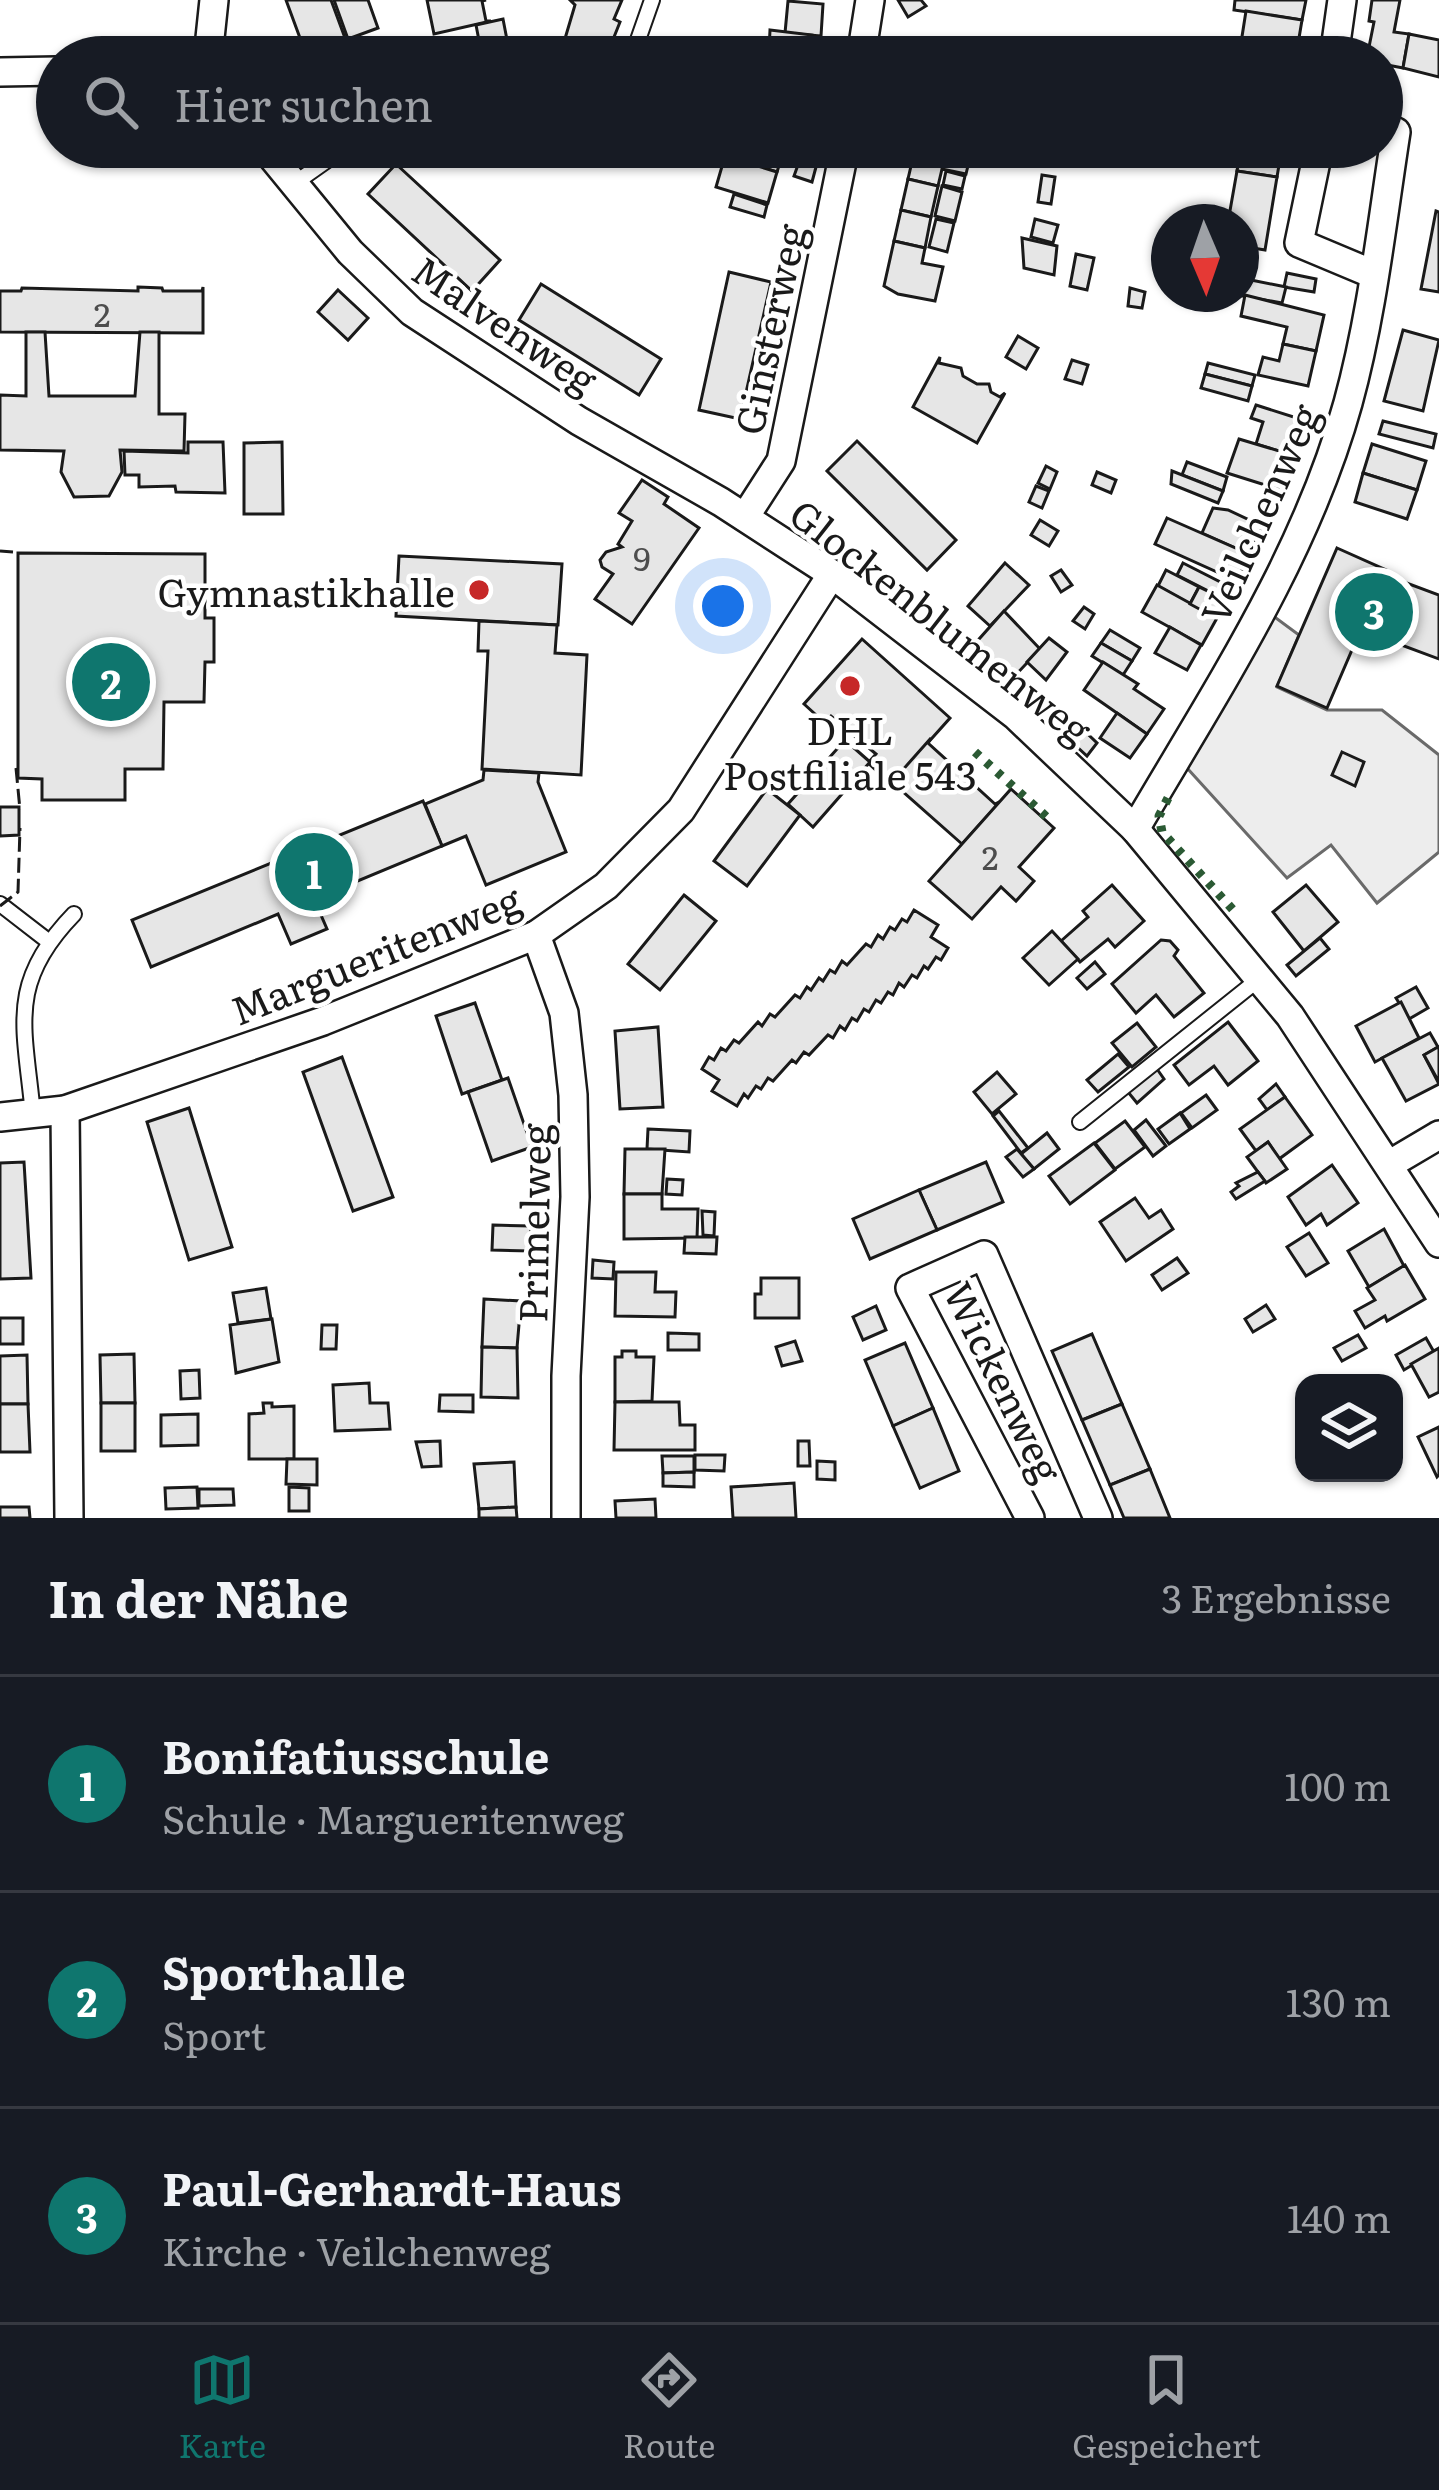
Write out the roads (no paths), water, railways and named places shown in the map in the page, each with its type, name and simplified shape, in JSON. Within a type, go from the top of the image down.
[{"type":"street","points":[[210,36],[214,0]]},
{"type":"street","points":[[864,36],[870,0]]},
{"type":"street","points":[[1337,36],[1342,0]]},
{"type":"street","points":[[0,72],[36,71]]},
{"type":"street","name":"Malvenweg","points":[[282,168],[350,252],[412,312],[578,421],[745,517]]},
{"type":"street","name":"Ginsterweg","points":[[745,517],[781,461],[841,168]]},
{"type":"street","points":[[1314,168],[1299,243],[1373,274]]},
{"type":"street","name":"Veilchenweg","points":[[1135,829],[1265,610],[1301,529],[1348,404],[1390,168]]},
{"type":"street","name":"Glockenblumenweg","points":[[745,517],[832,574],[1015,715],[1135,829],[1290,1016],[1439,1243]]},
{"type":"street","name":"Margueritenweg","points":[[0,1117],[65,1110],[323,1021],[536,935],[606,886],[681,810],[832,574]]},
{"type":"street","name":"Primelweg","points":[[536,935],[564,1013],[573,1095],[575,1197],[566,1376],[566,1518]]},
{"type":"street","points":[[65,1110],[69,1518]]},
{"type":"street","points":[[1390,1164],[1439,1136]]},
{"type":"street","name":"Wickenweg","points":[[1030,1518],[910,1288],[984,1255],[1098,1518]]},
{"type":"lane","points":[[639,36],[652,0]]},
{"type":"lane","points":[[295,183],[316,168]]},
{"type":"lane","points":[[0,904],[48,941]]},
{"type":"lane","points":[[34,1115],[22,998],[48,941],[74,914]]},
{"type":"lane","points":[[1080,1122],[1258,979]]},
{"type":"place","name":"Gymnastikhalle","points":[[479,590]]},
{"type":"place","name":"Paul-Gerhardt-Haus","points":[[1374,612]]},
{"type":"place","name":"Sporthalle","points":[[111,682]]},
{"type":"place","name":"DHL Postfiliale 543","points":[[850,686]]},
{"type":"place","name":"Bonifatiusschule","points":[[314,872]]}]
